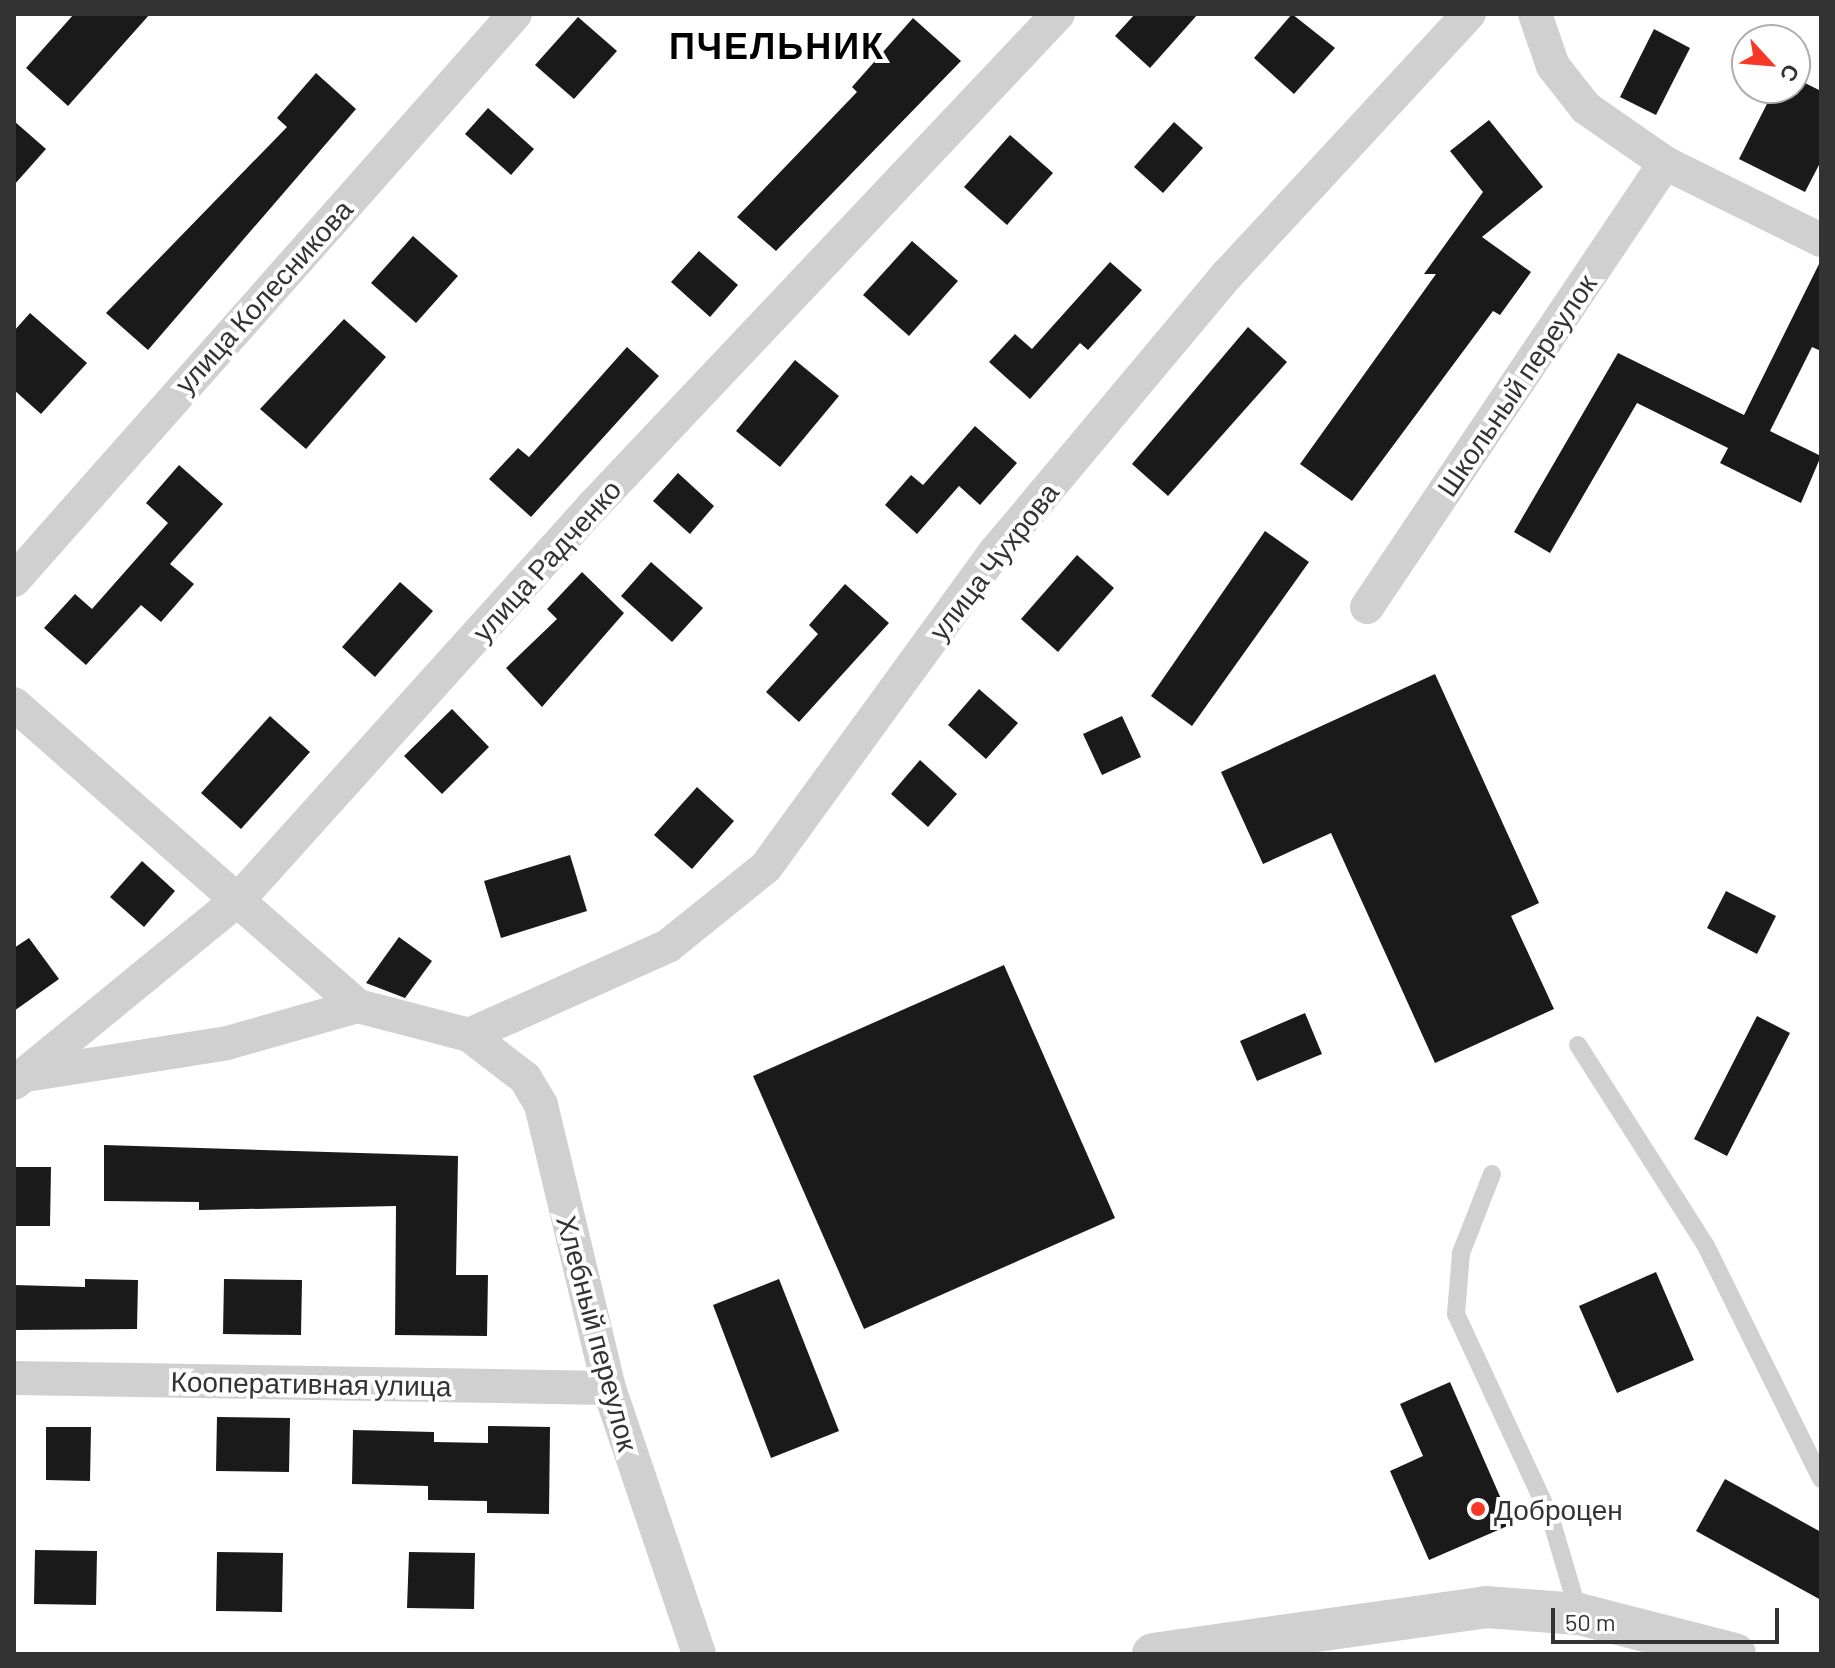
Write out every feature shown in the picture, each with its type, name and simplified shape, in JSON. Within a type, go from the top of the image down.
[{"type":"street","name":"улица Колесникова","points":[[14,580],[515,14]]},
{"type":"street","name":"улица Радченко","points":[[20,1079],[239,899],[593,506],[1058,14]]},
{"type":"street","name":"улица Чухрова","points":[[469,1035],[668,946],[766,867],[996,551],[1227,275],[1469,14]]},
{"type":"street","points":[[1535,14],[1553,66],[1586,108],[1665,163],[1821,240]]},
{"type":"street","name":"Школьный переулок","points":[[1367,607],[1665,163]]},
{"type":"street","points":[[14,704],[358,1006]]},
{"type":"street","points":[[20,1079],[227,1043],[358,1006]]},
{"type":"street","name":"Хлебный переулок","points":[[358,1006],[469,1035],[504,1056],[541,1105],[609,1388],[699,1654]]},
{"type":"street","name":"Кооперативная улица","points":[[14,1378],[609,1388]]},
{"type":"street","points":[[1153,1654],[1441,1611],[1579,1614],[1735,1654]]},
{"type":"lane","points":[[1578,1045],[1706,1246],[1821,1479]]},
{"type":"lane","points":[[1492,1174],[1461,1253],[1456,1314],[1551,1519],[1579,1614]]},
{"type":"building","points":[[74,14],[150,14],[68,106],[26,68]]},
{"type":"building","points":[[1135,14],[1198,14],[1150,68],[1115,36]]},
{"type":"building","points":[[1292,14],[1335,48],[1294,94],[1254,58]]},
{"type":"building","points":[[578,17],[617,51],[574,99],[535,65]]},
{"type":"building","points":[[913,18],[961,61],[776,251],[737,217],[857,92],[852,87]]},
{"type":"building","points":[[1654,29],[1690,48],[1656,115],[1620,97]]},
{"type":"building","points":[[316,73],[356,109],[148,350],[106,313],[287,127],[277,118]]},
{"type":"building","points":[[1811,86],[1821,91],[1821,161],[1805,192],[1739,159],[1767,104],[1811,104]]},
{"type":"building","points":[[488,108],[534,149],[511,175],[465,134]]},
{"type":"building","points":[[1489,120],[1543,187],[1482,237],[1531,272],[1500,315],[1493,311],[1352,501],[1300,464],[1436,274],[1424,274],[1483,192],[1450,151]]},
{"type":"building","points":[[14,121],[46,149],[14,185]]},
{"type":"building","points":[[1174,122],[1203,148],[1163,193],[1134,167]]},
{"type":"building","points":[[1010,135],[1053,173],[1007,225],[964,187]]},
{"type":"building","points":[[413,236],[458,276],[416,323],[371,283]]},
{"type":"building","points":[[912,241],[958,281],[909,336],[863,295]]},
{"type":"building","points":[[699,251],[738,285],[710,317],[671,282]]},
{"type":"building","points":[[1821,260],[1821,351],[1812,347],[1770,431],[1821,456],[1801,503],[1720,463],[1728,448],[1637,403],[1550,553],[1514,532],[1618,353],[1744,415]]},
{"type":"building","points":[[1110,262],[1142,290],[1088,350],[1080,343],[1030,399],[989,362],[1015,334],[1032,349]]},
{"type":"building","points":[[30,313],[87,363],[41,414],[14,390],[14,331]]},
{"type":"building","points":[[344,319],[386,357],[306,449],[260,409]]},
{"type":"building","points":[[1248,327],[1287,362],[1168,496],[1132,464]]},
{"type":"building","points":[[627,347],[659,376],[531,517],[489,479],[518,448],[529,457]]},
{"type":"building","points":[[795,360],[839,396],[780,467],[736,431]]},
{"type":"building","points":[[975,426],[1017,463],[980,505],[959,486],[917,534],[885,505],[911,475],[923,485]]},
{"type":"building","points":[[179,465],[223,504],[170,564],[194,584],[161,622],[141,605],[86,665],[44,628],[75,594],[92,609],[168,523],[146,503]]},
{"type":"building","points":[[678,473],[714,506],[690,534],[653,501]]},
{"type":"building","points":[[1265,531],[1309,562],[1192,726],[1151,696]]},
{"type":"building","points":[[1077,555],[1114,588],[1058,652],[1021,619]]},
{"type":"building","points":[[651,562],[703,608],[672,642],[621,596]]},
{"type":"building","points":[[582,572],[624,613],[542,707],[506,668],[557,619],[547,609]]},
{"type":"building","points":[[400,582],[433,611],[375,677],[342,647]]},
{"type":"building","points":[[845,584],[889,623],[799,722],[766,692],[818,634],[809,625]]},
{"type":"building","points":[[1435,674],[1539,903],[1511,916],[1554,1009],[1435,1063],[1331,833],[1263,864],[1221,772]]},
{"type":"building","points":[[979,689],[1018,723],[986,759],[948,725]]},
{"type":"building","points":[[452,709],[489,747],[442,794],[404,756]]},
{"type":"building","points":[[270,716],[310,752],[241,829],[201,793]]},
{"type":"building","points":[[1122,716],[1141,757],[1102,775],[1083,734]]},
{"type":"building","points":[[920,760],[957,794],[928,827],[891,794]]},
{"type":"building","points":[[697,787],[734,821],[692,869],[654,835]]},
{"type":"building","points":[[570,855],[587,911],[501,938],[484,881]]},
{"type":"building","points":[[142,861],[175,891],[144,927],[110,897]]},
{"type":"building","points":[[1726,891],[1776,916],[1757,954],[1707,928]]},
{"type":"building","points":[[399,937],[432,961],[405,998],[366,983]]},
{"type":"building","points":[[29,938],[59,979],[14,1011],[14,948]]},
{"type":"building","points":[[1004,965],[1115,1218],[864,1329],[753,1076]]},
{"type":"building","points":[[1305,1013],[1322,1054],[1257,1081],[1240,1041]]},
{"type":"building","points":[[1757,1016],[1790,1033],[1727,1156],[1694,1139]]},
{"type":"building","points":[[104,1145],[458,1156],[456,1275],[488,1275],[487,1336],[395,1335],[396,1206],[199,1210],[199,1202],[104,1201]]},
{"type":"building","points":[[14,1167],[51,1167],[50,1226],[14,1226]]},
{"type":"building","points":[[1656,1272],[1694,1360],[1617,1393],[1579,1306]]},
{"type":"building","points":[[85,1279],[138,1280],[137,1329],[14,1330],[14,1285],[85,1287]]},
{"type":"building","points":[[224,1279],[302,1280],[301,1335],[223,1334]]},
{"type":"building","points":[[779,1279],[839,1431],[771,1458],[713,1305]]},
{"type":"building","points":[[1450,1382],[1512,1524],[1429,1560],[1390,1471],[1423,1456],[1400,1404]]},
{"type":"building","points":[[217,1417],[290,1418],[289,1472],[216,1471]]},
{"type":"building","points":[[488,1426],[550,1427],[549,1514],[487,1513],[487,1501],[428,1500],[428,1486],[352,1484],[353,1430],[434,1432],[434,1442],[488,1443]]},
{"type":"building","points":[[46,1427],[91,1427],[90,1481],[46,1480]]},
{"type":"building","points":[[1725,1479],[1821,1532],[1821,1600],[1696,1531]]},
{"type":"building","points":[[35,1550],[97,1551],[96,1605],[34,1604]]},
{"type":"building","points":[[217,1552],[283,1553],[282,1612],[216,1611]]},
{"type":"building","points":[[409,1552],[475,1553],[474,1609],[407,1608]]},
{"type":"place","name":"Доброцен","points":[[1478,1509]]},
{"type":"district","name":"ПЧЕЛЬНИК","points":[[777,45]]}]
